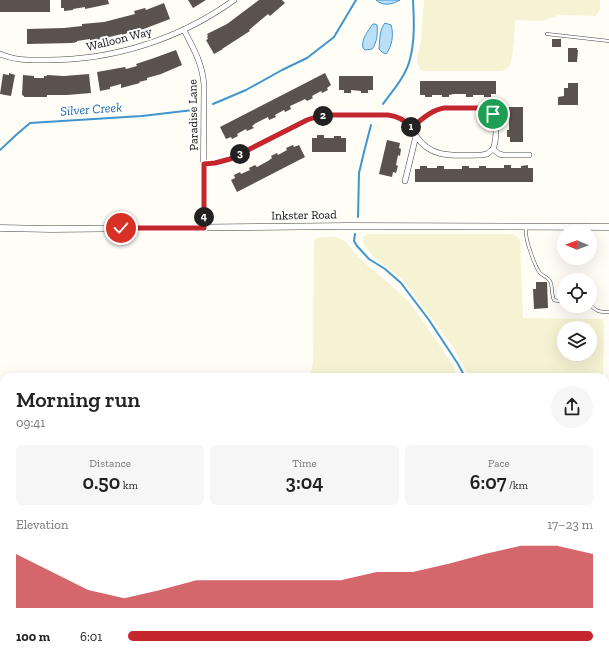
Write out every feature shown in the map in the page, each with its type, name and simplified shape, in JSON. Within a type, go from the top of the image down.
[{"type":"street","name":"Walloon Way","points":[[0,54],[24,60],[55,60],[110,54],[135,48],[184,30],[234,0]]},
{"type":"street","name":"Paradise Lane","points":[[184,30],[199,59],[203,73],[204,228]]},
{"type":"street","points":[[204,164],[230,159],[307,120],[319,116],[330,115],[388,115],[400,118],[412,128],[422,144],[441,154],[488,154],[493,149],[496,140],[496,120],[491,112],[485,108],[439,109],[412,128]]},
{"type":"street","points":[[405,181],[416,136]]},
{"type":"street","points":[[493,149],[499,154],[503,155],[529,155]]},
{"type":"street","name":"Inkster Road","points":[[0,228],[51,229],[360,226],[609,227]]},
{"type":"lane","points":[[547,34],[609,41]]},
{"type":"lane","points":[[526,226],[526,234],[533,259],[540,273],[550,280],[552,285],[552,296],[554,300],[557,302]]},
{"type":"lane","points":[[597,311],[609,312]]},
{"type":"shaded area","points":[[424,0],[600,0],[600,9],[596,16],[559,15],[541,21],[515,20],[511,63],[509,67],[502,71],[425,71],[421,70],[417,63],[421,41]]},
{"type":"shaded area","points":[[368,234],[515,235],[520,240],[523,318],[602,319],[604,322],[603,373],[467,373],[453,347],[402,279],[372,255],[363,243],[363,237]]},
{"type":"shaded area","points":[[337,237],[346,242],[358,257],[409,302],[454,367],[456,373],[308,373],[311,372],[313,363],[314,241],[317,238]]},
{"type":"water","points":[[376,0],[400,0],[391,4],[382,4]]},
{"type":"water","points":[[385,23],[391,25],[392,32],[391,44],[386,54],[379,49],[381,32]]},
{"type":"water","points":[[373,24],[377,25],[376,41],[372,49],[365,50],[363,48],[364,38]]},
{"type":"building","points":[[0,0],[50,0],[50,12],[0,12]]},
{"type":"building","points":[[61,0],[108,0],[109,4],[85,9],[85,7],[64,11],[64,8],[61,8]]},
{"type":"building","points":[[188,0],[206,0],[193,8]]},
{"type":"building","points":[[259,0],[282,0],[285,3],[270,16],[268,14],[249,30],[250,31],[214,54],[206,40],[208,39],[207,34],[227,24]]},
{"type":"building","points":[[164,3],[170,19],[141,30],[92,41],[90,41],[90,39],[72,43],[27,44],[27,29],[64,28],[82,26],[82,24],[104,22],[135,14],[134,11],[145,8],[146,10]]},
{"type":"building","points":[[552,39],[561,39],[561,47],[552,47]]},
{"type":"building","points":[[568,48],[577,48],[577,62],[568,62]]},
{"type":"building","points":[[176,50],[182,65],[147,78],[147,80],[139,82],[140,83],[121,88],[121,84],[110,87],[110,89],[100,91],[97,72],[125,67],[126,69],[137,66],[136,64]]},
{"type":"building","points":[[9,73],[15,75],[11,96],[0,94],[3,74],[9,75]]},
{"type":"building","points":[[325,73],[331,85],[327,88],[328,90],[322,93],[321,91],[307,101],[305,99],[290,106],[291,109],[285,112],[284,110],[275,115],[276,117],[269,120],[268,117],[256,123],[252,126],[254,128],[247,131],[246,129],[232,139],[231,137],[226,139],[220,127]]},
{"type":"building","points":[[89,74],[91,93],[47,95],[47,97],[24,97],[22,95],[23,75],[34,76],[34,78],[44,78],[44,76],[47,75],[64,76]]},
{"type":"building","points":[[339,76],[373,76],[373,90],[368,90],[368,93],[361,93],[361,91],[351,90],[351,93],[344,93],[344,90],[339,90]]},
{"type":"building","points":[[420,81],[496,81],[496,94],[491,94],[491,97],[484,97],[484,95],[473,95],[473,97],[466,97],[466,94],[454,94],[449,95],[449,97],[432,95],[432,97],[425,97],[425,95],[420,95]]},
{"type":"building","points":[[568,83],[578,83],[578,105],[558,105],[558,97],[564,96],[564,88],[568,88]]},
{"type":"building","points":[[509,107],[523,107],[523,142],[510,142],[510,137],[507,137],[507,130],[509,130],[509,119],[507,119],[507,112],[509,112]]},
{"type":"building","points":[[317,135],[324,135],[324,138],[341,136],[341,138],[346,138],[346,152],[312,152],[312,138],[317,138]]},
{"type":"building","points":[[387,140],[400,143],[399,148],[401,149],[400,156],[398,155],[396,165],[398,166],[396,173],[393,172],[392,177],[379,174]]},
{"type":"building","points":[[293,145],[294,147],[299,145],[305,157],[237,192],[231,180],[235,178],[234,175],[250,170],[249,168],[255,165],[257,167],[272,158],[271,156],[277,153],[278,155],[287,150],[286,148]]},
{"type":"building","points":[[504,165],[511,165],[511,168],[521,168],[521,166],[528,165],[528,168],[533,168],[533,182],[415,182],[415,169],[420,169],[420,166],[437,168],[437,166],[444,166],[444,169],[462,169],[462,166],[469,166],[469,168],[486,166],[486,168],[504,168]]},
{"type":"building","points":[[536,282],[547,282],[548,308],[534,309],[533,289],[536,289]]},
{"type":"waterway","name":"Silver Creek","points":[[213,104],[246,90],[307,58],[334,37],[356,0]]},
{"type":"waterway","points":[[383,104],[402,77],[410,59],[412,52],[414,22],[413,0]]},
{"type":"waterway","name":"Silver Creek","points":[[0,150],[30,123],[142,116],[193,110]]},
{"type":"waterway","points":[[358,217],[359,173],[371,125]]},
{"type":"waterway","points":[[355,234],[354,241],[369,259],[385,269],[401,283],[429,320],[463,373]]},
{"type":"route","points":[[121,228],[204,228],[204,164],[221,162],[230,159],[312,118],[330,115],[388,115],[400,118],[412,128],[435,111],[444,108],[485,108],[493,114]]}]
